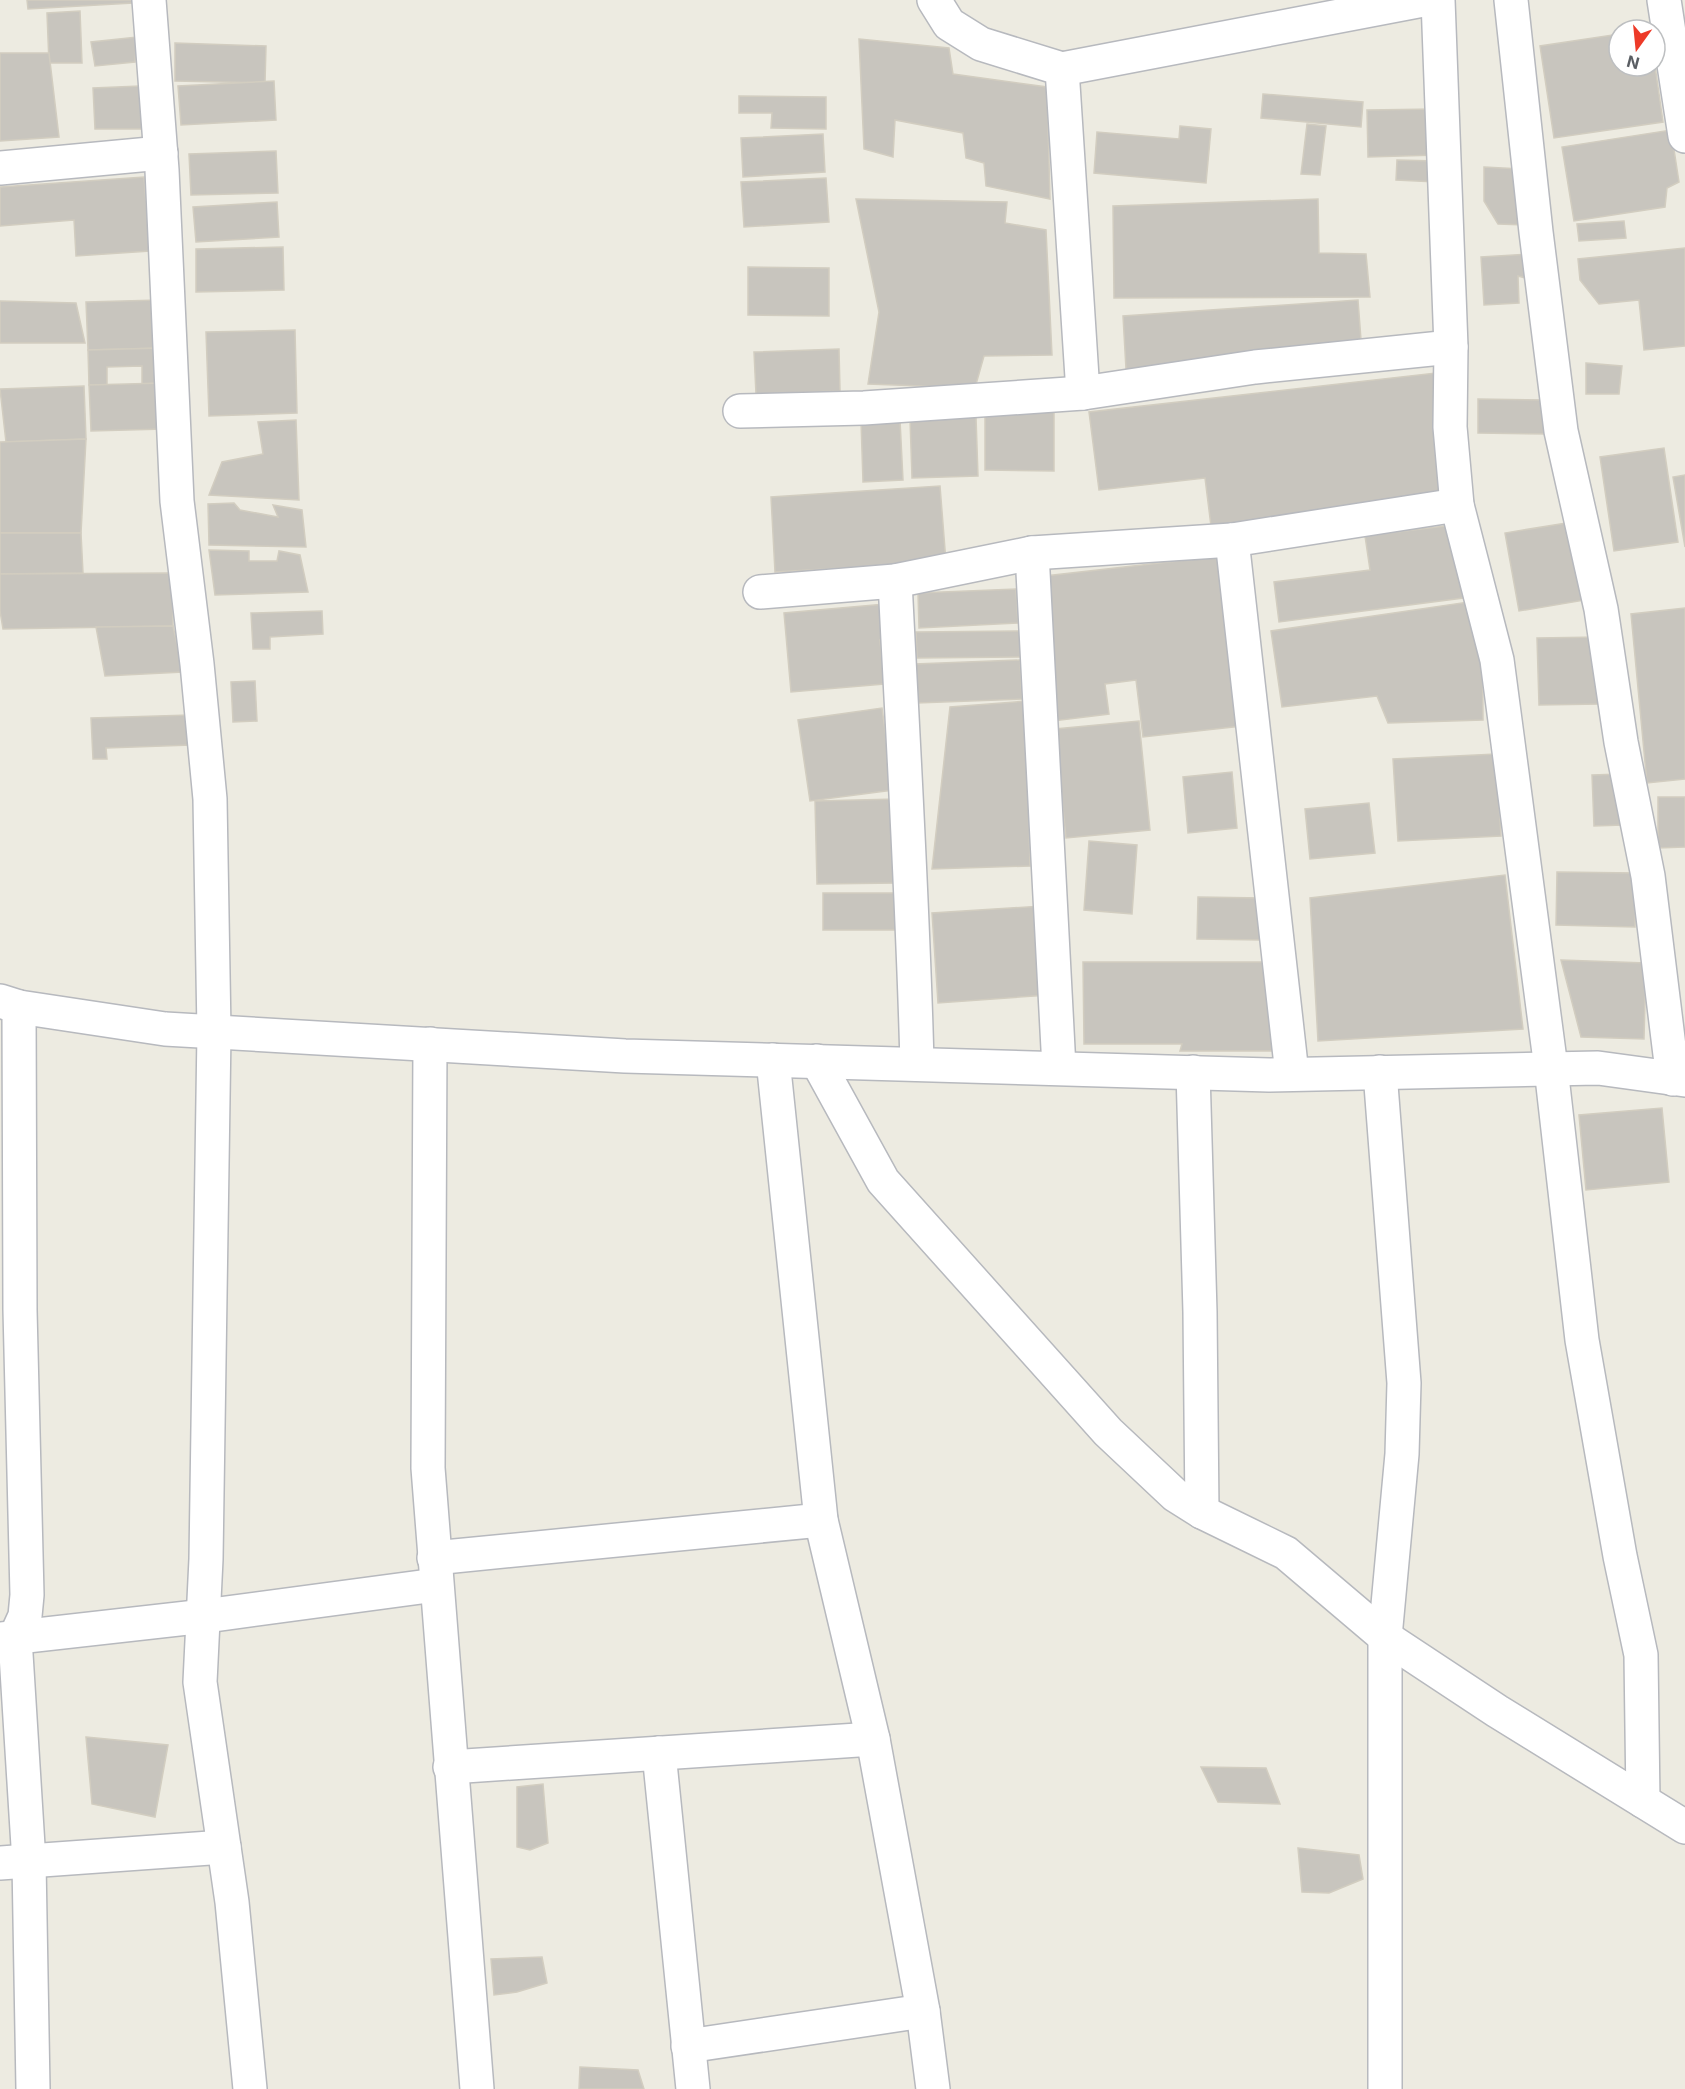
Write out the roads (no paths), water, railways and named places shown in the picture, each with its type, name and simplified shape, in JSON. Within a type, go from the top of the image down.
[{"type":"street","points":[[149,0],[161,153],[177,501],[197,664],[210,800],[214,1032],[205,1616],[200,1682],[232,1902],[250,2089]]},
{"type":"street","points":[[934,0],[949,24],[981,44],[1062,69],[1423,0]]},
{"type":"street","points":[[1438,0],[1451,347],[1450,427],[1457,505],[1497,660],[1551,1068],[1582,1340],[1620,1556],[1641,1654],[1643,1801]]},
{"type":"street","points":[[33,2089],[14,1863],[8,1639],[25,1616],[27,1595],[10,1004],[165,1029],[625,1056],[1292,1074],[1598,1068],[1679,1079],[1648,876],[1621,742],[1601,609],[1561,431],[1536,232],[1511,0]]},
{"type":"street","points":[[1664,0],[1685,136]]},
{"type":"street","points":[[1062,69],[1083,393]]},
{"type":"street","points":[[0,168],[161,153]]},
{"type":"street","points":[[741,411],[864,408],[1083,393],[1254,367],[1451,347]]},
{"type":"street","points":[[760,592],[895,581],[1032,553],[1232,540],[1457,505]]},
{"type":"street","points":[[1232,540],[1292,1074]]},
{"type":"street","points":[[1032,553],[1059,1068]]},
{"type":"street","points":[[895,581],[906,820],[913,915],[917,1064]]},
{"type":"street","points":[[430,1044],[428,1468],[477,2089]]},
{"type":"street","points":[[773,1060],[821,1520],[873,1739],[923,2011],[933,2089]]},
{"type":"street","points":[[817,1061],[883,1181],[1108,1432],[1175,1495],[1202,1512],[1286,1553],[1385,1637],[1497,1711],[1685,1827]]},
{"type":"street","points":[[1193,1072],[1200,1312],[1202,1512]]},
{"type":"street","points":[[1380,1072],[1404,1383],[1402,1454],[1385,1637],[1385,2089]]},
{"type":"street","points":[[8,1639],[205,1616],[435,1572],[821,1520]]},
{"type":"street","points":[[450,1767],[873,1739]]},
{"type":"street","points":[[659,1753],[693,2089]]},
{"type":"street","points":[[14,1863],[224,1847]]},
{"type":"street","points":[[688,2046],[923,2011]]}]
